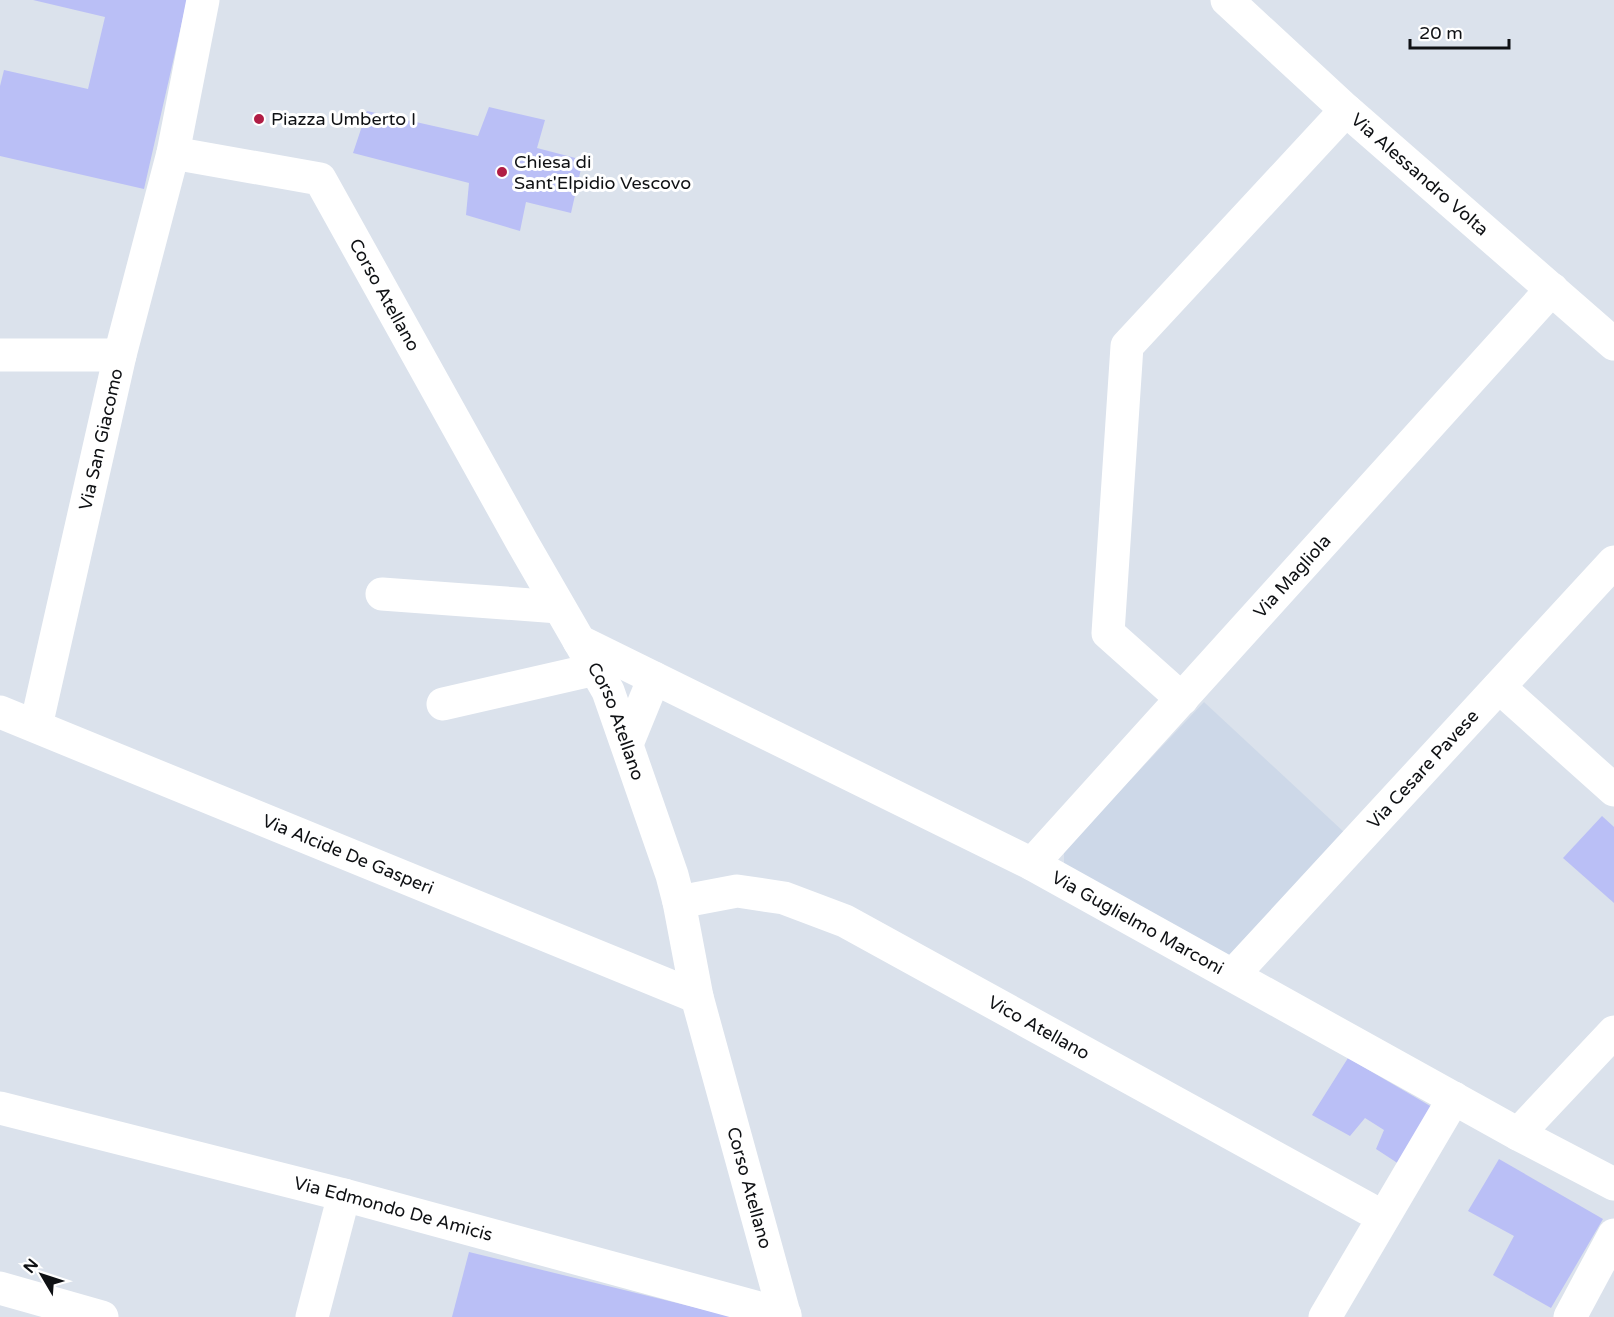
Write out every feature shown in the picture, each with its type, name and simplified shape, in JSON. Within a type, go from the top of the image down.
[{"type":"street","points":[[172,153],[203,0]]},
{"type":"street","name":"Via Alessandro Volta","points":[[1227,0],[1346,110],[1614,344]]},
{"type":"street","points":[[1182,699],[1108,633],[1127,346],[1346,110]]},
{"type":"street","name":"Corso Atellano","points":[[172,153],[320,179],[608,691],[672,875],[697,997],[785,1316]]},
{"type":"street","name":"Via San Giacomo","points":[[36,726],[120,355],[172,153]]},
{"type":"street","name":"Via Magliola","points":[[1032,864],[1552,289]]},
{"type":"street","points":[[0,355],[120,355]]},
{"type":"street","name":"Via Cesare Pavese","points":[[1233,975],[1614,562]]},
{"type":"street","points":[[382,594],[559,607]]},
{"type":"street","name":"Via Guglielmo Marconi","points":[[579,640],[1032,864],[1518,1134],[1614,1184]]},
{"type":"street","points":[[443,704],[596,669]]},
{"type":"street","points":[[627,744],[654,678]]},
{"type":"street","points":[[1499,687],[1614,790]]},
{"type":"street","name":"Via Alcide De Gasperi","points":[[0,712],[697,997]]},
{"type":"street","name":"Vico Atellano","points":[[679,902],[737,891],[784,898],[845,921],[1383,1217]]},
{"type":"street","points":[[1518,1134],[1614,1032]]},
{"type":"street","points":[[1325,1317],[1454,1098]]},
{"type":"street","name":"Via Edmondo De Amicis","points":[[0,1108],[344,1195],[785,1316]]},
{"type":"street","points":[[312,1317],[344,1195]]},
{"type":"street","points":[[1570,1317],[1614,1235]]},
{"type":"street","points":[[0,1288],[102,1317]]},
{"type":"shaded area","points":[[1204,702],[1345,833],[1232,958],[1064,865],[1064,850]]},
{"type":"building","points":[[33,0],[187,0],[144,189],[0,156],[0,86],[4,70],[88,89],[105,17]]},
{"type":"building","name":"Chiesa di Sant'Elpidio Vescovo","points":[[489,107],[545,120],[537,148],[583,160],[571,213],[526,202],[520,231],[466,215],[469,183],[353,153],[367,111],[478,136]]},
{"type":"building","points":[[1602,816],[1614,827],[1614,903],[1563,858]]},
{"type":"building","points":[[1348,1058],[1432,1107],[1399,1164],[1376,1149],[1384,1130],[1365,1118],[1350,1136],[1312,1115]]},
{"type":"building","points":[[1499,1159],[1603,1219],[1551,1308],[1493,1275],[1514,1236],[1468,1211]]},
{"type":"building","points":[[469,1252],[730,1316],[730,1317],[452,1317]]},
{"type":"place","name":"Piazza Umberto I","points":[[259,119]]},
{"type":"place","name":"Chiesa di Sant'Elpidio Vescovo","points":[[502,172]]}]
